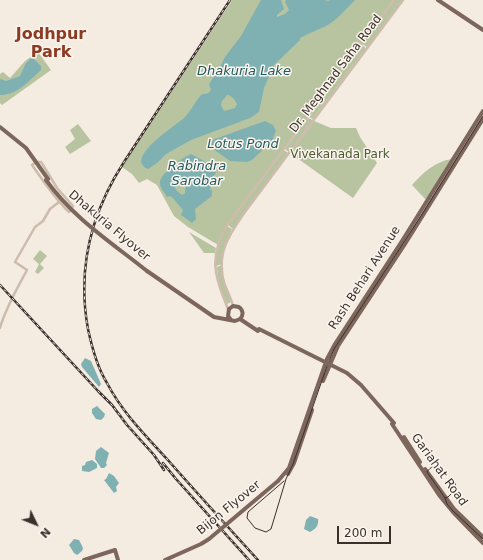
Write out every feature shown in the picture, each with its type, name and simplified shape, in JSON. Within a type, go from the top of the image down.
[{"type":"main road","points":[[438,0],[483,29]]},
{"type":"main road","points":[[442,0],[483,29]]},
{"type":"main road","name":"Rash Behari Avenue","points":[[280,481],[288,470],[331,351],[483,111]]},
{"type":"main road","name":"Rash Behari Avenue","points":[[280,481],[293,466],[330,360],[483,119]]},
{"type":"main road","points":[[0,127],[23,145],[34,163]]},
{"type":"main road","points":[[0,131],[24,149],[34,163]]},
{"type":"main road","name":"Dhakuria Flyover","points":[[34,163],[61,197],[77,213],[153,274],[212,313],[229,318]]},
{"type":"main road","points":[[233,306],[241,308],[243,314],[241,319],[235,321],[229,318],[229,309],[233,306]]},
{"type":"main road","points":[[241,319],[259,330],[345,371],[361,385],[398,431]]},
{"type":"main road","name":"Gariahat Road","points":[[398,431],[439,495],[483,543]]},
{"type":"main road","name":"Gariahat Road","points":[[398,431],[451,506],[483,536]]},
{"type":"main road","name":"Bijon Flyover","points":[[165,560],[210,539],[280,481]]},
{"type":"main road","name":"Bijon Flyover","points":[[171,560],[202,546],[211,540],[280,481]]},
{"type":"main road","points":[[84,560],[115,550],[118,560]]},
{"type":"street","name":"Dr. Meghnad Saha Road","points":[[229,309],[219,285],[215,260],[216,248],[219,239],[227,225],[394,0]]},
{"type":"street","name":"Dr. Meghnad Saha Road","points":[[233,306],[222,271],[224,247],[233,229],[402,0]]},
{"type":"street","points":[[385,12],[391,16]]},
{"type":"street","points":[[335,79],[340,83]]},
{"type":"street","points":[[314,108],[319,112]]},
{"type":"street","points":[[303,123],[308,127]]},
{"type":"street","points":[[42,172],[73,206],[69,212],[51,193],[42,172]]},
{"type":"street","points":[[0,328],[12,297],[27,270],[15,262],[35,227],[43,220],[48,211],[59,202]]},
{"type":"street","points":[[227,225],[233,229]]},
{"type":"green space","points":[[232,0],[393,0],[227,226],[232,229],[224,247],[222,264],[216,266],[218,245],[188,227],[174,216],[157,185],[147,179],[139,183],[132,174],[122,167]]},
{"type":"green space","points":[[394,0],[402,0],[367,47],[362,44]]},
{"type":"green space","points":[[362,45],[366,48],[313,119],[309,117]]},
{"type":"green space","name":"Jodhpur Park","points":[[38,52],[51,70],[2,105],[0,103],[0,74],[3,72],[10,78],[25,61]]},
{"type":"green space","points":[[308,118],[313,120],[289,152],[285,149]]},
{"type":"green space","name":"Vivekanada Park","points":[[314,121],[331,128],[356,128],[360,137],[377,163],[353,198],[290,153]]},
{"type":"green space","points":[[78,124],[91,141],[70,154],[65,147],[75,139],[70,130]]},
{"type":"green space","points":[[284,150],[288,153],[233,229],[228,225]]},
{"type":"green space","points":[[451,159],[426,200],[412,185],[434,165]]},
{"type":"green space","points":[[189,232],[216,248],[215,253],[204,253]]},
{"type":"green space","points":[[40,250],[47,256],[40,264],[44,268],[38,274],[35,272],[39,264],[33,259]]},
{"type":"green space","points":[[222,265],[222,272],[231,302],[227,304],[219,284],[217,267]]},
{"type":"water","name":"Dhakuria Lake","points":[[261,0],[281,0],[284,9],[277,15],[277,17],[285,14],[289,10],[285,2],[286,0],[355,0],[330,24],[300,38],[300,40],[274,65],[264,88],[259,112],[250,118],[191,140],[166,154],[148,169],[142,164],[142,157],[154,142],[184,118],[201,95],[210,92],[211,90],[209,84],[225,57],[241,36]],"holes":[[[227,95],[229,95],[237,104],[235,108],[224,111],[221,105],[222,101]]]},
{"type":"water","points":[[32,57],[41,66],[41,70],[17,90],[6,95],[0,95],[0,79],[6,81],[20,76],[26,63]]},
{"type":"water","name":"Lotus Pond","points":[[265,121],[273,125],[276,131],[272,141],[252,160],[247,162],[230,161],[209,146],[215,139]]},
{"type":"water","name":"Rabindra Sarobar","points":[[191,154],[216,169],[216,173],[211,179],[210,190],[212,190],[212,196],[195,209],[196,219],[192,223],[181,215],[183,210],[172,197],[167,197],[160,183],[163,175],[167,171]],"holes":[[[183,181],[186,184],[185,193],[182,195],[175,188],[178,183]]]},
{"type":"water","points":[[85,358],[91,361],[101,384],[99,387],[82,367],[81,364]]},
{"type":"water","points":[[97,406],[105,414],[101,420],[96,419],[92,413],[92,409]]},
{"type":"water","points":[[101,447],[109,453],[106,463],[107,465],[104,468],[101,468],[95,459],[96,451]]},
{"type":"water","points":[[92,460],[97,464],[97,468],[89,472],[82,471],[82,466],[85,465],[86,462]]},
{"type":"water","points":[[109,473],[114,476],[119,483],[116,487],[117,491],[114,493],[104,480]]},
{"type":"water","points":[[310,516],[318,519],[318,523],[317,527],[310,532],[304,529],[306,520]]},
{"type":"water","points":[[74,539],[79,540],[83,548],[83,550],[77,555],[69,545]]},
{"type":"tram line","points":[[284,481],[248,512],[247,518],[255,528],[266,532],[271,529],[286,479],[293,464],[334,349],[421,216],[483,116]]},
{"type":"tram line","points":[[441,468],[437,466],[433,467],[427,472],[445,498],[447,504],[483,539]]},
{"type":"tram line","points":[[445,498],[456,489],[455,483]]},
{"type":"railway","points":[[230,0],[124,162],[103,201],[95,221],[86,263],[84,285],[85,307],[93,350],[103,377],[113,394],[142,432],[258,560]]},
{"type":"railway","points":[[0,285],[112,405],[127,425],[154,455],[164,470]]},
{"type":"railway","points":[[163,463],[249,560]]},
{"type":"district","name":"Jodhpur Park","points":[[51,44]]}]
